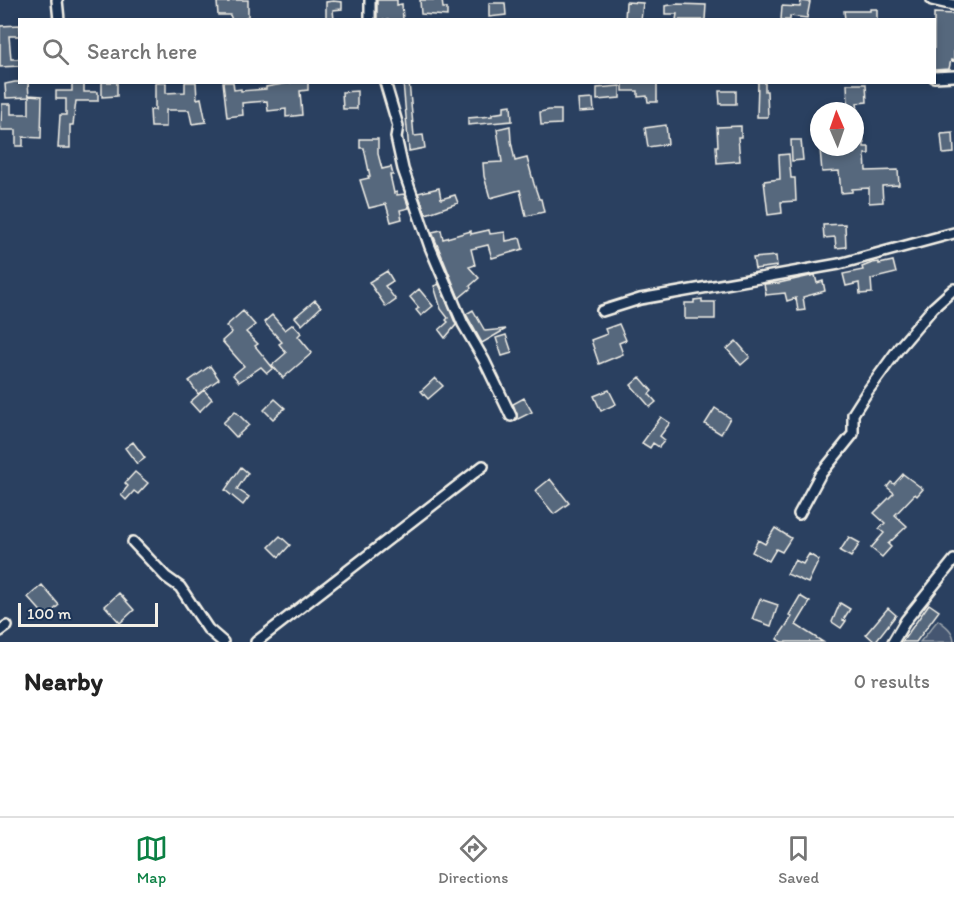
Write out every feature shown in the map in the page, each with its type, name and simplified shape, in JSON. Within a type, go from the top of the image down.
[{"type":"street","points":[[57,0],[59,18]]},
{"type":"street","points":[[370,0],[370,18]]},
{"type":"street","points":[[932,0],[954,5]]},
{"type":"street","points":[[936,77],[954,76]]},
{"type":"street","points":[[386,84],[398,126],[396,137],[403,169],[430,247],[463,324],[484,360],[511,416]]},
{"type":"street","points":[[602,311],[640,299],[839,264],[954,233]]},
{"type":"street","points":[[799,513],[820,475],[853,434],[853,414],[861,399],[898,348],[933,308],[954,289]]},
{"type":"street","points":[[256,642],[483,466]]},
{"type":"street","points":[[133,542],[166,577],[180,586],[208,629],[223,642]]},
{"type":"street","points":[[893,642],[906,620],[954,560]]},
{"type":"shaded area","points":[[938,620],[951,632],[954,642],[920,642]]},
{"type":"building","points":[[229,0],[248,0],[248,17],[231,18],[230,15],[218,15],[217,2],[229,2]]},
{"type":"building","points":[[377,0],[397,0],[397,5],[402,4],[403,18],[377,18]]},
{"type":"building","points":[[420,0],[442,0],[443,8],[447,8],[447,16],[421,14]]},
{"type":"building","points":[[801,1],[810,2],[807,18],[790,16],[790,18],[781,18],[782,6],[800,7]]},
{"type":"building","points":[[326,2],[342,2],[342,9],[333,10],[334,18],[326,18]]},
{"type":"building","points":[[626,2],[643,3],[641,18],[625,18]]},
{"type":"building","points":[[489,3],[505,3],[506,15],[489,17]]},
{"type":"building","points":[[706,5],[705,18],[676,18],[677,14],[665,14],[665,6]]},
{"type":"building","points":[[870,9],[877,9],[877,18],[845,18],[844,11],[870,11]]},
{"type":"building","points":[[934,13],[954,14],[954,61],[951,60],[949,69],[936,70],[936,18],[934,18]]},
{"type":"building","points":[[18,25],[18,36],[9,36],[11,59],[18,59],[18,66],[0,67],[0,26]]},
{"type":"building","points":[[18,82],[18,84],[28,84],[29,97],[6,98],[5,84]]},
{"type":"building","points":[[72,84],[84,84],[84,92],[98,92],[98,101],[76,101],[73,125],[70,125],[70,148],[58,148],[60,115],[66,115],[66,99],[56,99],[56,91],[72,91]]},
{"type":"building","points":[[102,84],[117,84],[117,96],[102,97]]},
{"type":"building","points":[[155,84],[166,84],[166,93],[185,92],[185,84],[196,84],[197,99],[201,98],[206,122],[192,124],[189,110],[166,110],[166,127],[151,127],[150,110],[155,110]]},
{"type":"building","points":[[223,84],[233,84],[234,90],[241,89],[241,91],[266,89],[266,87],[283,84],[308,84],[308,90],[300,91],[302,115],[286,117],[286,109],[268,111],[267,101],[242,103],[243,115],[227,117]]},
{"type":"building","points":[[403,84],[409,84],[414,136],[423,135],[425,148],[409,151]]},
{"type":"building","points":[[623,84],[657,84],[657,102],[648,102],[647,96],[638,97],[638,91],[623,91]]},
{"type":"building","points":[[758,84],[765,84],[768,117],[757,117]]},
{"type":"building","points":[[847,84],[866,84],[867,102],[848,102]]},
{"type":"building","points":[[620,86],[620,98],[597,100],[597,88]]},
{"type":"building","points":[[357,91],[357,109],[343,109],[342,92]]},
{"type":"building","points":[[719,91],[736,91],[736,104],[720,104]]},
{"type":"building","points":[[29,95],[42,96],[41,138],[23,137],[23,146],[16,146],[16,130],[1,130],[2,104],[11,104],[11,114],[29,114]]},
{"type":"building","points":[[593,99],[594,111],[579,112],[578,100]]},
{"type":"building","points":[[511,105],[512,121],[468,125],[468,118],[492,116],[492,114],[504,112],[504,106]]},
{"type":"building","points":[[561,110],[561,124],[541,125],[540,112]]},
{"type":"building","points":[[666,125],[668,144],[648,147],[645,128]]},
{"type":"building","points":[[510,126],[515,161],[527,158],[544,212],[526,216],[520,190],[490,198],[483,163],[502,162],[497,129]]},
{"type":"building","points":[[741,126],[741,137],[738,137],[740,161],[717,163],[717,127]]},
{"type":"building","points":[[953,133],[954,153],[943,154],[941,134]]},
{"type":"building","points":[[360,139],[378,139],[378,154],[382,169],[391,167],[393,175],[390,175],[394,193],[404,194],[409,208],[400,210],[402,219],[391,222],[386,204],[369,208],[360,180],[370,176],[364,148],[360,148]]},
{"type":"building","points":[[791,140],[801,140],[803,160],[792,161]]},
{"type":"building","points":[[864,147],[869,147],[869,154],[865,154],[866,171],[898,170],[899,185],[882,186],[883,202],[869,203],[869,188],[852,189],[852,192],[841,193],[839,171],[822,172],[821,156],[864,156]]},
{"type":"building","points":[[789,154],[791,178],[795,178],[796,201],[781,202],[782,213],[768,215],[764,181],[780,179],[779,155]]},
{"type":"building","points":[[439,188],[441,199],[455,195],[458,203],[426,214],[418,193]]},
{"type":"building","points":[[845,224],[846,247],[836,248],[835,237],[824,238],[823,225]]},
{"type":"building","points":[[441,230],[443,239],[471,231],[471,234],[489,230],[490,234],[505,232],[506,241],[520,238],[523,249],[492,258],[488,245],[471,249],[475,265],[469,267],[479,278],[459,298],[432,232]]},
{"type":"building","points":[[776,256],[777,266],[755,269],[753,258]]},
{"type":"building","points":[[893,261],[896,273],[871,279],[872,293],[860,294],[859,283],[846,286],[843,274],[863,270],[862,267],[872,263]]},
{"type":"building","points":[[387,271],[393,281],[385,286],[396,300],[386,307],[369,282]]},
{"type":"building","points":[[815,275],[817,283],[823,281],[825,291],[803,297],[805,310],[798,311],[796,298],[787,301],[785,293],[766,295],[764,284]]},
{"type":"building","points":[[439,284],[456,325],[445,338],[439,330],[448,322],[446,320],[448,318],[441,309],[434,286]]},
{"type":"building","points":[[419,289],[433,306],[421,316],[416,310],[419,308],[410,297]]},
{"type":"building","points":[[702,299],[702,302],[715,302],[715,319],[685,319],[685,303],[694,303],[694,300]]},
{"type":"building","points":[[315,300],[321,307],[302,325],[295,317]]},
{"type":"building","points":[[473,310],[485,331],[506,329],[482,343],[466,314]]},
{"type":"building","points":[[243,311],[255,325],[246,332],[258,344],[255,346],[273,368],[267,373],[261,367],[239,382],[233,375],[244,366],[222,341],[232,332],[226,326]]},
{"type":"building","points":[[272,315],[285,330],[293,324],[301,333],[298,336],[312,353],[283,378],[272,365],[286,353],[279,344],[282,342],[264,322]]},
{"type":"building","points":[[619,324],[626,340],[619,343],[623,354],[599,364],[591,340],[607,334],[605,329]]},
{"type":"building","points":[[506,335],[512,353],[502,356],[496,338]]},
{"type":"building","points":[[736,341],[750,357],[741,365],[727,349]]},
{"type":"building","points":[[210,366],[219,379],[198,394],[189,381]]},
{"type":"building","points":[[640,377],[652,391],[649,394],[656,402],[650,407],[631,385]]},
{"type":"building","points":[[435,378],[443,386],[428,399],[421,391]]},
{"type":"building","points":[[204,390],[212,399],[199,412],[190,402]]},
{"type":"building","points":[[609,390],[616,404],[601,411],[594,396]]},
{"type":"building","points":[[524,398],[532,412],[516,420],[517,414],[513,404]]},
{"type":"building","points":[[275,399],[285,408],[273,419],[264,410]]},
{"type":"building","points":[[715,408],[730,418],[721,434],[705,424]]},
{"type":"building","points":[[235,411],[249,425],[236,437],[223,423]]},
{"type":"building","points":[[661,417],[670,423],[660,436],[665,440],[659,447],[653,443],[650,448],[642,443]]},
{"type":"building","points":[[133,442],[145,458],[137,464],[125,448]]},
{"type":"building","points":[[241,467],[248,473],[237,489],[249,497],[243,505],[225,490]]},
{"type":"building","points":[[135,472],[148,483],[138,494],[134,491],[126,500],[121,495],[128,486],[125,483]]},
{"type":"building","points":[[903,474],[923,489],[895,515],[907,526],[888,544],[891,547],[882,557],[871,548],[884,533],[879,529],[885,523],[874,513],[894,493],[887,487],[891,482],[894,484]]},
{"type":"building","points":[[550,479],[569,503],[554,514],[535,491]]},
{"type":"building","points":[[775,528],[791,538],[782,552],[776,549],[769,561],[752,552],[758,540],[765,544]]},
{"type":"building","points":[[280,536],[290,545],[279,557],[269,547]]},
{"type":"building","points":[[849,537],[860,543],[851,557],[840,551]]},
{"type":"building","points":[[809,554],[819,560],[808,583],[787,574],[795,560],[803,564]]},
{"type":"building","points":[[42,585],[59,605],[46,617],[28,597]]},
{"type":"building","points":[[119,593],[134,610],[120,623],[105,606]]},
{"type":"building","points":[[800,596],[810,602],[796,625],[823,642],[782,642],[777,639],[792,617],[789,615]]},
{"type":"building","points":[[760,599],[778,605],[771,626],[752,619]]},
{"type":"building","points":[[840,603],[850,609],[841,628],[832,622]]},
{"type":"building","points":[[929,604],[939,611],[916,642],[902,642]]},
{"type":"building","points":[[888,608],[896,615],[875,642],[866,634]]}]
